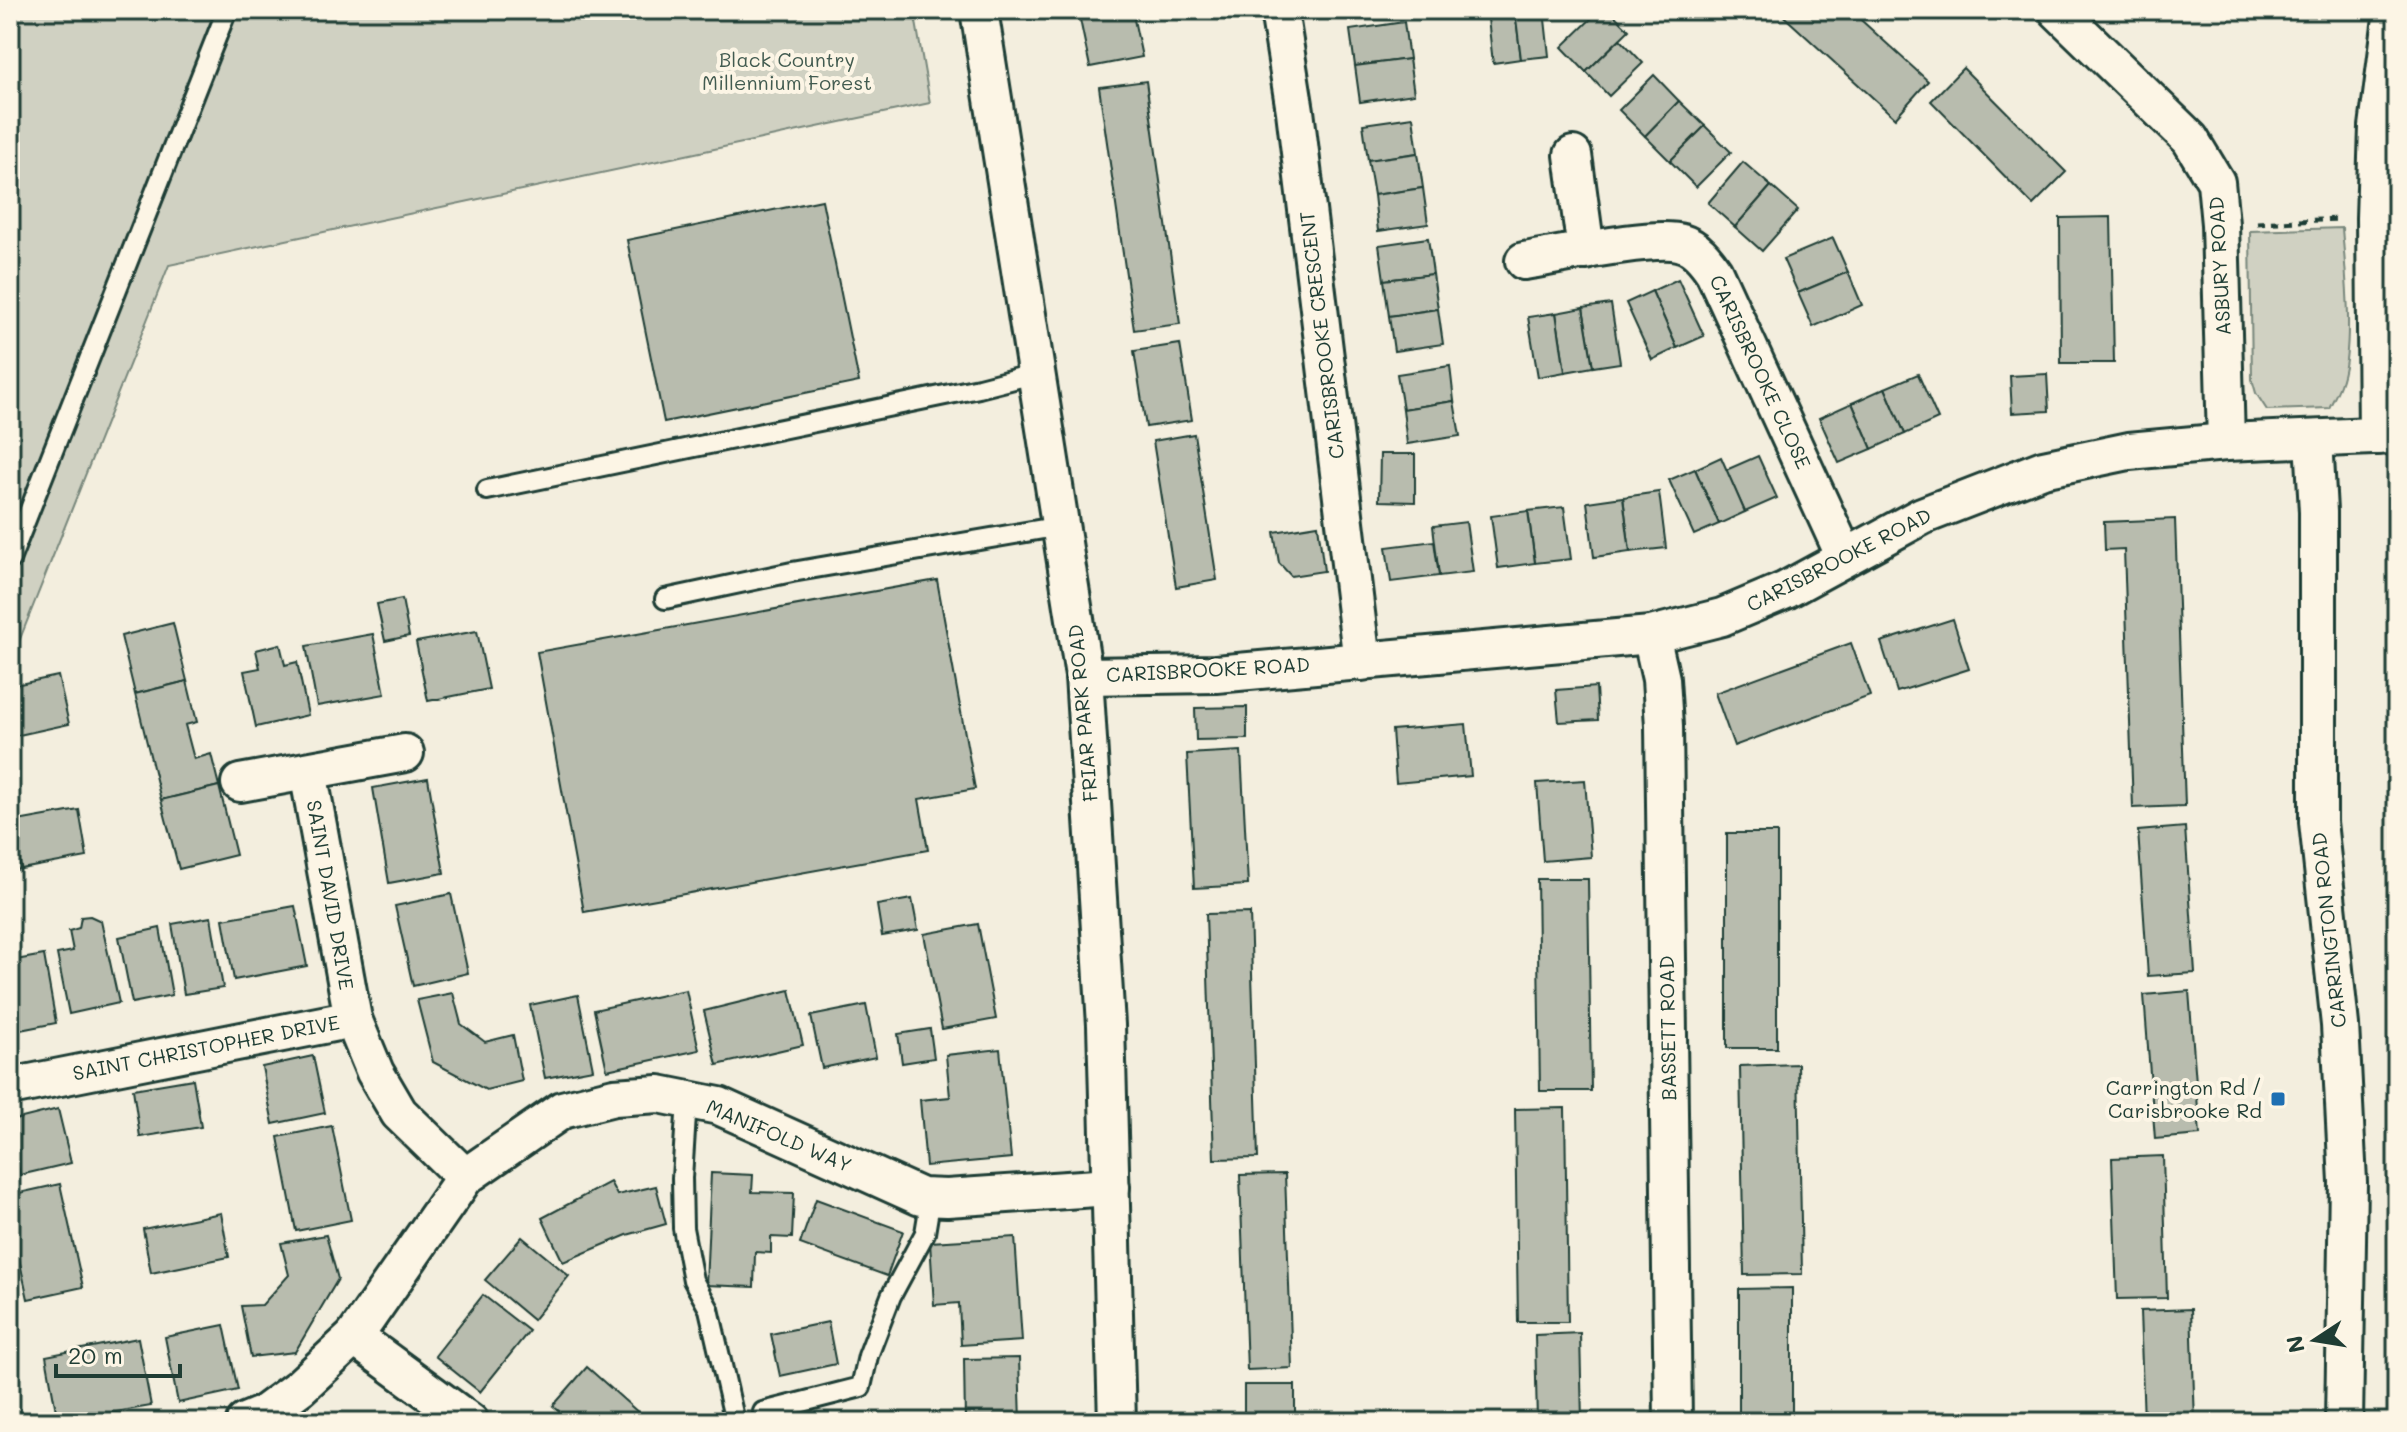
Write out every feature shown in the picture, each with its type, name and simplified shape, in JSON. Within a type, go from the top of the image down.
[{"type":"street","name":"FRIAR PARK ROAD","points":[[979,10],[1084,676],[1106,1025],[1117,1422]]},
{"type":"street","name":"CARISBROOKE CRESCENT","points":[[1279,10],[1295,111],[1362,662]]},
{"type":"street","name":"ASBURY ROAD","points":[[2057,10],[2190,139],[2216,182],[2226,442]]},
{"type":"street","points":[[2387,436],[2375,218],[2378,127],[2393,10]]},
{"type":"street","points":[[1573,155],[1586,251]]},
{"type":"street","name":"CARISBROOKE CLOSE","points":[[1524,261],[1656,240],[1682,243],[1703,256],[1714,272],[1845,557]]},
{"type":"street","name":"CARISBROOKE ROAD","points":[[1084,676],[1216,674],[1651,635],[1722,617],[1786,590],[1922,516],[2043,469],[2129,451],[2226,442],[2387,436]]},
{"type":"street","name":"CARRINGTON ROAD","points":[[2314,439],[2318,512],[2318,822],[2340,1025],[2348,1182],[2344,1422]]},
{"type":"street","name":"BASSETT ROAD","points":[[1651,635],[1661,679],[1664,726],[1673,1422]]},
{"type":"street","points":[[240,783],[405,753]]},
{"type":"street","name":"SAINT DAVID DRIVE","points":[[308,771],[353,1019]]},
{"type":"street","name":"SAINT CHRISTOPHER DRIVE","points":[[10,1087],[353,1019],[375,1072],[399,1113],[465,1177]]},
{"type":"street","name":"MANIFOLD WAY","points":[[465,1177],[562,1110],[614,1097],[659,1094],[719,1106],[921,1197],[1111,1187]]},
{"type":"street","points":[[245,1422],[262,1415],[300,1387],[354,1337],[465,1177]]},
{"type":"street","points":[[354,1337],[470,1422]]},
{"type":"lane","points":[[10,560],[227,10]]},
{"type":"lane","points":[[487,490],[979,388],[1037,373]]},
{"type":"lane","points":[[665,599],[792,572],[1061,526]]},
{"type":"lane","points":[[687,1100],[682,1178],[683,1228],[693,1280],[709,1309],[735,1422]]},
{"type":"lane","points":[[763,1412],[861,1387],[868,1356],[891,1296],[925,1233],[931,1197]]},
{"type":"path","points":[[2220,224],[2375,218]]},
{"type":"green space","name":"Black Country Millennium Forest","points":[[10,10],[914,10],[930,103],[169,265],[10,664]]},
{"type":"green space","points":[[2342,228],[2348,329],[2345,369],[2339,388],[2329,408],[2267,410],[2256,393],[2252,379],[2250,231]]},
{"type":"building","points":[[1078,10],[1132,10],[1142,57],[1090,67]]},
{"type":"building","points":[[1487,10],[1515,10],[1521,59],[1493,63]]},
{"type":"building","points":[[1515,10],[1544,10],[1549,56],[1521,59]]},
{"type":"building","points":[[1600,10],[1609,10],[1629,30],[1586,72],[1562,47]]},
{"type":"building","points":[[1777,10],[1850,10],[1928,81],[1895,118]]},
{"type":"building","points":[[1404,22],[1409,59],[1355,66],[1350,30]]},
{"type":"building","points":[[1620,39],[1643,63],[1609,96],[1586,72]]},
{"type":"building","points":[[1409,59],[1414,94],[1360,102],[1355,66]]},
{"type":"building","points":[[1963,68],[2066,172],[2033,205],[1931,101]]},
{"type":"building","points":[[1654,75],[1679,101],[1645,136],[1619,110]]},
{"type":"building","points":[[1146,81],[1180,324],[1134,330],[1099,87]]},
{"type":"building","points":[[1679,101],[1705,126],[1670,161],[1645,136]]},
{"type":"building","points":[[1413,117],[1418,153],[1368,160],[1363,124]]},
{"type":"building","points":[[1705,126],[1731,152],[1696,187],[1670,161]]},
{"type":"building","points":[[1418,153],[1423,188],[1374,195],[1368,160]]},
{"type":"building","points":[[1743,162],[1771,186],[1735,227],[1708,203]]},
{"type":"building","points":[[1771,186],[1798,210],[1762,251],[1735,227]]},
{"type":"building","points":[[1423,188],[1428,224],[1378,231],[1374,195]]},
{"type":"building","points":[[822,200],[859,382],[664,422],[627,240]]},
{"type":"building","points":[[2111,217],[2114,363],[2061,363],[2060,218]]},
{"type":"building","points":[[1428,238],[1433,274],[1384,280],[1379,245]]},
{"type":"building","points":[[1833,238],[1848,272],[1798,293],[1783,259]]},
{"type":"building","points":[[1848,272],[1862,305],[1813,327],[1798,293]]},
{"type":"building","points":[[1433,274],[1438,309],[1389,316],[1384,280]]},
{"type":"building","points":[[1678,279],[1704,336],[1677,348],[1652,291]]},
{"type":"building","points":[[1652,291],[1677,348],[1652,360],[1626,303]]},
{"type":"building","points":[[1611,304],[1620,363],[1593,367],[1583,308]]},
{"type":"building","points":[[1583,308],[1593,367],[1565,372],[1556,313]]},
{"type":"building","points":[[1438,309],[1443,344],[1394,351],[1389,316]]},
{"type":"building","points":[[1556,313],[1565,372],[1538,377],[1528,317]]},
{"type":"building","points":[[1180,344],[1192,420],[1146,427],[1134,351]]},
{"type":"building","points":[[1450,366],[1454,401],[1403,409],[1397,374]]},
{"type":"building","points":[[1918,374],[1938,419],[1905,434],[1885,388]]},
{"type":"building","points":[[2047,374],[2049,411],[2012,413],[2010,376]]},
{"type":"building","points":[[1885,388],[1905,434],[1872,449],[1852,403]]},
{"type":"building","points":[[1454,401],[1460,436],[1407,444],[1403,409]]},
{"type":"building","points":[[1852,403],[1872,449],[1839,463],[1819,418]]},
{"type":"building","points":[[1194,434],[1217,580],[1176,587],[1153,441]]},
{"type":"building","points":[[1380,454],[1415,454],[1415,502],[1379,501]]},
{"type":"building","points":[[1758,456],[1777,498],[1745,512],[1726,470]]},
{"type":"building","points":[[1721,457],[1745,512],[1719,524],[1695,469]]},
{"type":"building","points":[[1695,469],[1719,524],[1694,535],[1669,480]]},
{"type":"building","points":[[1659,492],[1666,548],[1630,552],[1623,497]]},
{"type":"building","points":[[1623,497],[1630,552],[1594,557],[1587,502]]},
{"type":"building","points":[[1564,507],[1571,559],[1535,563],[1528,511]]},
{"type":"building","points":[[1528,511],[1535,563],[1498,568],[1491,516]]},
{"type":"building","points":[[2175,519],[2185,806],[2133,808],[2124,549],[2105,550],[2104,522]]},
{"type":"building","points":[[1466,522],[1473,572],[1439,576],[1433,526]]},
{"type":"building","points":[[1318,525],[1324,571],[1291,576],[1279,563],[1274,532]]},
{"type":"building","points":[[1434,541],[1439,576],[1391,582],[1386,547]]},
{"type":"building","points":[[937,580],[975,789],[919,799],[928,850],[584,912],[537,652]]},
{"type":"building","points":[[402,599],[409,636],[385,641],[377,604]]},
{"type":"building","points":[[1953,619],[1969,669],[1897,692],[1881,642]]},
{"type":"building","points":[[173,623],[187,681],[135,694],[121,636]]},
{"type":"building","points":[[477,631],[489,689],[428,701],[416,642]]},
{"type":"building","points":[[373,634],[385,694],[317,706],[306,646]]},
{"type":"building","points":[[1851,643],[1870,696],[1734,746],[1715,693]]},
{"type":"building","points":[[280,644],[285,665],[297,662],[308,715],[256,727],[244,671],[260,668],[256,650]]},
{"type":"building","points":[[58,676],[69,724],[10,737],[10,686]]},
{"type":"building","points":[[187,681],[197,722],[185,725],[194,759],[211,754],[219,786],[161,800],[135,694]]},
{"type":"building","points":[[1596,687],[1598,720],[1559,722],[1556,690]]},
{"type":"building","points":[[1247,707],[1247,739],[1196,740],[1195,708]]},
{"type":"building","points":[[1466,724],[1471,776],[1396,783],[1392,730]]},
{"type":"building","points":[[1241,751],[1248,885],[1194,888],[1187,754]]},
{"type":"building","points":[[428,778],[444,873],[389,883],[373,788]]},
{"type":"building","points":[[1585,780],[1591,857],[1543,861],[1537,783]]},
{"type":"building","points":[[219,786],[236,855],[179,869],[161,800]]},
{"type":"building","points":[[79,810],[87,857],[21,869],[12,822]]},
{"type":"building","points":[[10,823],[21,869],[10,871]]},
{"type":"building","points":[[2185,827],[2195,973],[2148,976],[2138,831]]},
{"type":"building","points":[[1727,833],[1777,833],[1777,1048],[1727,1048]]},
{"type":"building","points":[[1537,879],[1588,879],[1591,1091],[1540,1091]]},
{"type":"building","points":[[451,894],[468,973],[413,986],[395,906]]},
{"type":"building","points":[[912,899],[918,930],[882,936],[877,905]]},
{"type":"building","points":[[295,906],[307,966],[234,980],[223,919]]},
{"type":"building","points":[[1250,913],[1258,1158],[1214,1159],[1206,914]]},
{"type":"building","points":[[90,916],[101,921],[119,1003],[69,1014],[57,954],[73,951],[69,931],[79,928],[81,917]]},
{"type":"building","points":[[211,917],[223,988],[184,994],[172,924]]},
{"type":"building","points":[[978,924],[996,1019],[942,1029],[924,934]]},
{"type":"building","points":[[160,928],[172,995],[132,1003],[119,937]]},
{"type":"building","points":[[44,955],[56,1023],[20,1030],[10,961]]},
{"type":"building","points":[[10,973],[20,1030],[10,1032]]},
{"type":"building","points":[[686,990],[699,1050],[607,1070],[594,1010]]},
{"type":"building","points":[[790,990],[803,1045],[717,1065],[704,1011]]},
{"type":"building","points":[[2189,991],[2200,1135],[2155,1139],[2144,995]]},
{"type":"building","points":[[453,993],[461,1024],[485,1042],[513,1035],[522,1081],[486,1090],[433,1062],[417,1000]]},
{"type":"building","points":[[578,995],[593,1069],[545,1078],[530,1005]]},
{"type":"building","points":[[866,1005],[876,1057],[822,1068],[811,1016]]},
{"type":"building","points":[[930,1029],[934,1058],[902,1063],[898,1034]]},
{"type":"building","points":[[1000,1049],[1011,1158],[926,1166],[920,1100],[950,1097],[946,1055]]},
{"type":"building","points":[[313,1056],[325,1113],[273,1124],[262,1067]]},
{"type":"building","points":[[1798,1064],[1802,1274],[1744,1275],[1740,1066]]},
{"type":"building","points":[[193,1079],[201,1127],[140,1137],[133,1089]]},
{"type":"building","points":[[1565,1108],[1568,1322],[1518,1322],[1515,1109]]},
{"type":"building","points":[[58,1109],[71,1163],[20,1175],[10,1121]]},
{"type":"building","points":[[332,1126],[351,1220],[296,1231],[278,1137]]},
{"type":"building","points":[[2163,1156],[2167,1298],[2117,1299],[2112,1158]]},
{"type":"building","points":[[711,1173],[753,1175],[752,1192],[794,1193],[792,1238],[771,1237],[771,1253],[755,1252],[754,1287],[706,1285]]},
{"type":"building","points":[[1285,1174],[1292,1368],[1247,1370],[1240,1175]]},
{"type":"building","points":[[610,1182],[617,1195],[656,1186],[666,1224],[627,1235],[563,1262],[542,1218]]},
{"type":"building","points":[[60,1184],[83,1287],[28,1299],[10,1218],[10,1195]]},
{"type":"building","points":[[816,1199],[903,1231],[887,1276],[800,1244]]},
{"type":"building","points":[[221,1213],[229,1257],[151,1273],[143,1229]]},
{"type":"building","points":[[326,1235],[338,1279],[295,1352],[251,1357],[241,1306],[262,1305],[289,1275],[281,1243]]},
{"type":"building","points":[[522,1237],[569,1276],[533,1320],[485,1280]]},
{"type":"building","points":[[1015,1237],[1022,1341],[961,1345],[959,1303],[934,1305],[930,1242]]},
{"type":"building","points":[[1792,1288],[1792,1422],[1739,1422],[1739,1289]]},
{"type":"building","points":[[483,1295],[529,1331],[480,1392],[435,1356]]},
{"type":"building","points":[[2191,1309],[2195,1422],[2144,1422],[2140,1311]]},
{"type":"building","points":[[828,1322],[836,1364],[780,1376],[771,1334]]},
{"type":"building","points":[[224,1325],[238,1390],[178,1403],[165,1337]]},
{"type":"building","points":[[1580,1333],[1582,1422],[1537,1422],[1535,1335]]},
{"type":"building","points":[[138,1338],[151,1406],[58,1422],[46,1356]]},
{"type":"building","points":[[1019,1358],[1021,1422],[965,1422],[964,1359]]},
{"type":"building","points":[[587,1367],[649,1422],[572,1422],[553,1406]]},
{"type":"building","points":[[1244,1385],[1295,1385],[1295,1422],[1244,1422]]},
{"type":"place","name":"Carrington Rd / Carisbrooke Rd","points":[[2278,1099]]}]
